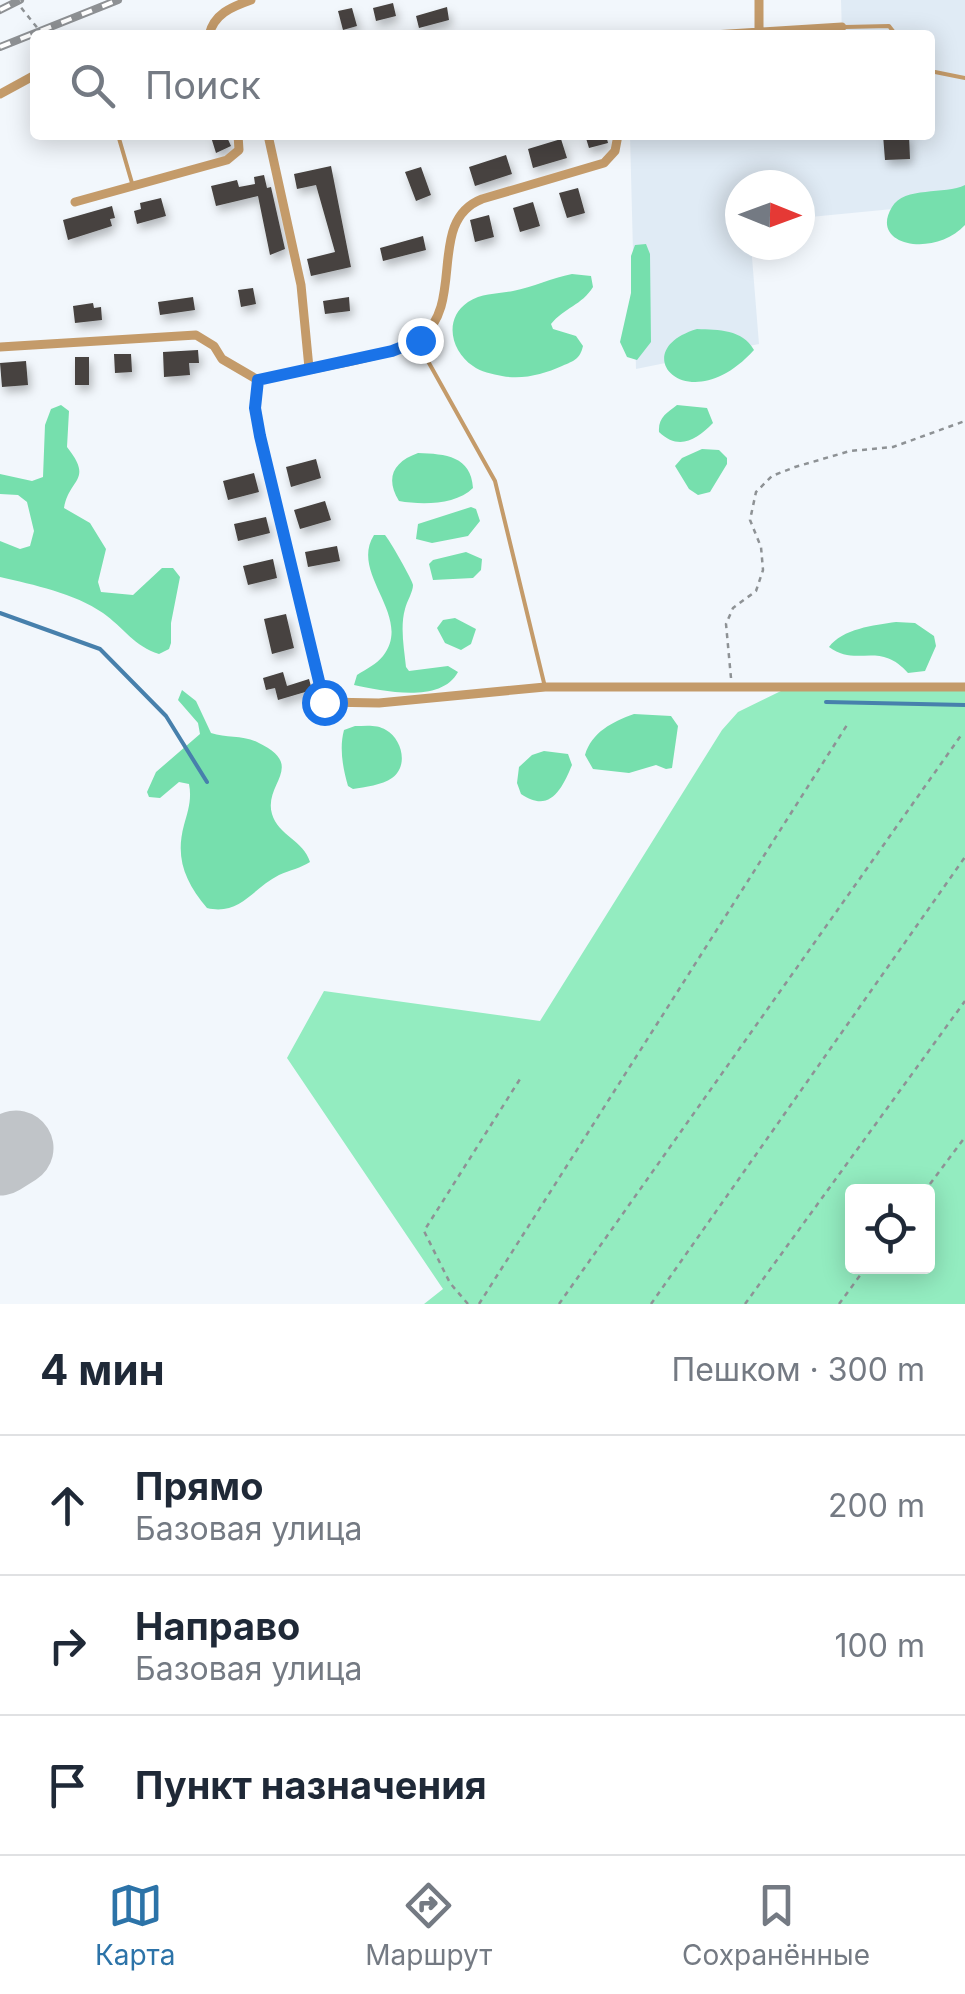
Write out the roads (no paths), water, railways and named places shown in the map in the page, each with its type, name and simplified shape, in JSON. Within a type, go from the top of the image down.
[{"type":"street","points":[[210,30],[220,14],[251,0]]},
{"type":"street","points":[[759,0],[759,30],[842,28]]},
{"type":"street","points":[[0,94],[30,78]]},
{"type":"street","points":[[75,202],[227,160],[239,150],[238,140]]},
{"type":"street","points":[[269,140],[301,286],[309,368]]},
{"type":"street","points":[[0,347],[196,335],[214,346],[222,359],[258,380],[392,351],[420,340],[442,306],[453,228],[464,208],[482,199],[604,163],[615,151],[617,140]]},
{"type":"street","points":[[258,380],[255,408],[260,436],[324,702],[379,703],[545,687],[965,688]]},
{"type":"lane","points":[[842,28],[888,26],[892,30]]},
{"type":"lane","points":[[935,72],[965,78]]},
{"type":"lane","points":[[119,140],[133,186]]},
{"type":"lane","points":[[420,340],[495,481],[545,687]]},
{"type":"waterway","points":[[0,613],[100,649],[166,716],[207,782]]},
{"type":"waterway","points":[[826,702],[965,705]]},
{"type":"railway","points":[[0,10],[20,0]]},
{"type":"railway","points":[[43,30],[118,0]]},
{"type":"railway","points":[[0,47],[30,35]]}]
